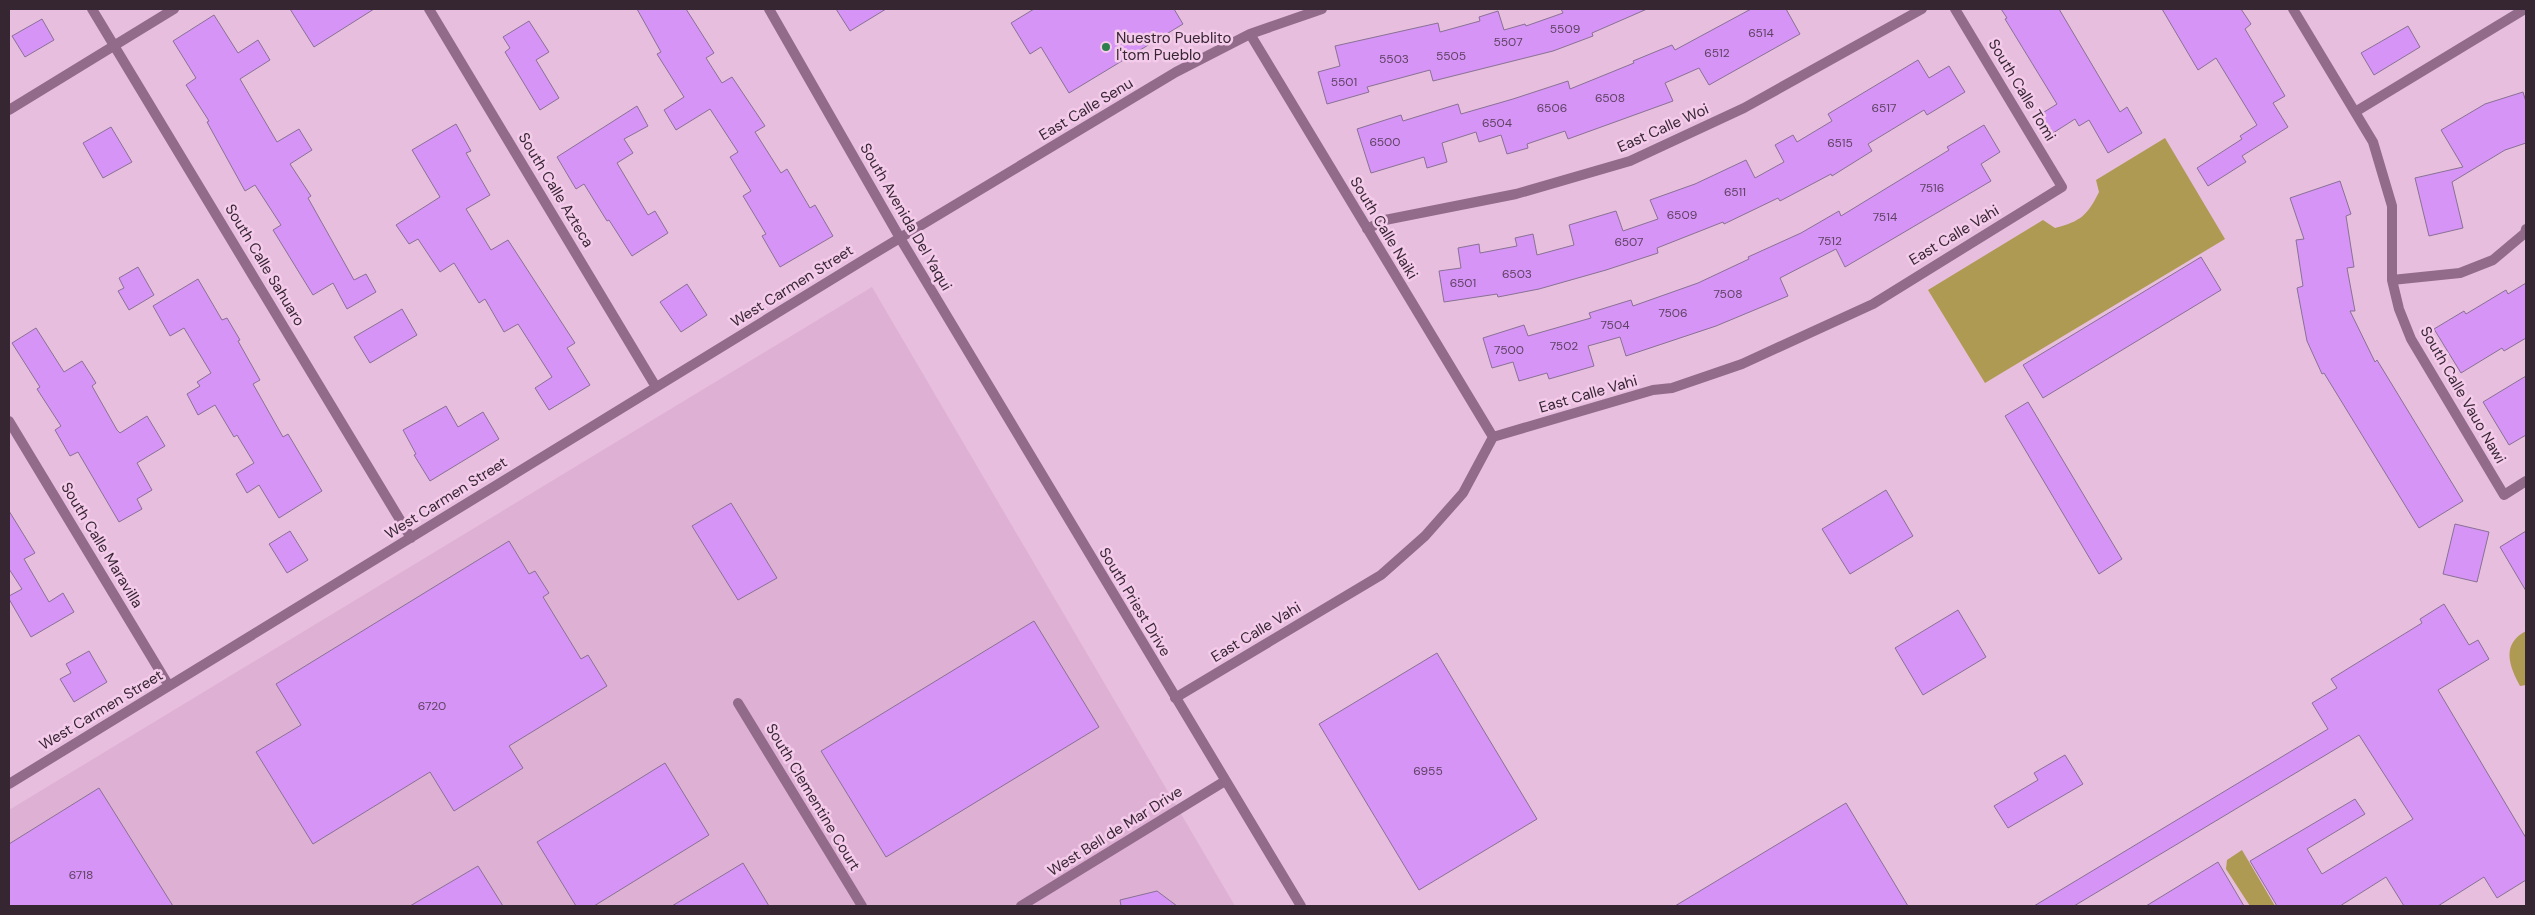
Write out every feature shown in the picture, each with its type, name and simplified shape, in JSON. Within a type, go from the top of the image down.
[{"type":"street","name":"South Calle Sahuaro","points":[[92,9],[411,538]]},
{"type":"street","points":[[9,110],[174,9]]},
{"type":"street","name":"South Calle Azteca","points":[[429,9],[656,387]]},
{"type":"street","name":"South Avenida Del Yaqui","points":[[769,9],[900,238],[1020,439]]},
{"type":"street","name":"East Calle Senu","points":[[900,238],[1176,72],[1250,34],[1322,9]]},
{"type":"street","name":"East Calle Woi","points":[[1367,229],[1385,220],[1516,194],[1630,161],[1744,108],[1922,9]]},
{"type":"street","name":"South Calle Tomi","points":[[1955,9],[2062,187]]},
{"type":"street","name":"South Calle Vauo Nawi","points":[[2293,9],[2373,142],[2392,206],[2392,280],[2399,309],[2410,339],[2504,495],[2526,482]]},
{"type":"street","points":[[2355,112],[2525,9]]},
{"type":"street","name":"South Calle Naiki","points":[[1250,34],[1493,437]]},
{"type":"street","name":"East Calle Vahi","points":[[1176,698],[1381,574],[1425,536],[1462,493],[1493,437],[1653,390],[1672,388],[1742,364],[1799,339],[1873,304],[2062,187]]},
{"type":"street","points":[[2392,280],[2460,273],[2493,260],[2525,233],[2526,229]]},
{"type":"street","name":"West Carmen Street","points":[[9,784],[900,238]]},
{"type":"street","name":"South Calle Maravilla","points":[[9,421],[170,686]]},
{"type":"street","name":"South Priest Drive","points":[[1020,439],[1225,781]]},
{"type":"street","name":"South Clementine Court","points":[[738,703],[862,906]]},
{"type":"street","points":[[1225,781],[1300,906]]},
{"type":"street","name":"West Bell de Mar Drive","points":[[1021,906],[1225,781]]},
{"type":"shaded area","points":[[2165,138],[2225,239],[1985,383],[1928,290],[2043,220],[2055,228],[2077,220],[2091,207],[2099,192],[2096,180]]},
{"type":"shaded area","points":[[872,287],[1235,906],[9,906],[9,810]]},
{"type":"shaded area","points":[[2526,631],[2526,685],[2520,686],[2510,663],[2510,649],[2518,636]]},
{"type":"shaded area","points":[[2242,850],[2275,906],[2250,906],[2226,869],[2227,860]]},
{"type":"building","points":[[290,9],[374,9],[314,47]]},
{"type":"building","points":[[637,9],[686,9],[714,53],[706,58],[722,83],[732,77],[765,126],[755,132],[781,173],[787,169],[810,208],[815,205],[833,236],[780,267],[762,236],[766,234],[743,196],[751,191],[730,157],[738,152],[710,109],[676,130],[664,110],[684,97],[657,54],[661,52]]},
{"type":"building","points":[[836,9],[886,9],[850,31]]},
{"type":"building","name":"Nuestro Pueblito I'tom Pueblo","points":[[1034,9],[1174,9],[1183,24],[1069,93],[1041,47],[1030,54],[1011,23]]},
{"type":"building","points":[[1561,9],[1647,9],[1592,33],[1593,36],[1553,51],[1433,81],[1430,70],[1367,87],[1369,92],[1327,104],[1318,72],[1340,66],[1335,46],[1438,23],[1440,32],[1480,21],[1479,17],[1498,11],[1504,30],[1525,24],[1526,26],[1563,13]]},
{"type":"building","points":[[1751,9],[1786,9],[1800,34],[1709,85],[1699,68],[1665,83],[1673,101],[1568,139],[1565,131],[1527,144],[1528,148],[1507,154],[1501,135],[1479,142],[1476,132],[1442,143],[1447,162],[1427,168],[1424,157],[1371,173],[1357,129],[1401,115],[1403,121],[1458,104],[1461,114],[1568,81],[1570,89],[1672,45],[1675,50]]},
{"type":"building","points":[[2001,9],[2059,9],[2120,112],[2127,107],[2142,133],[2108,153],[2089,120],[2079,126],[2075,119],[2053,133],[2041,114],[2057,104],[2005,19],[2007,18]]},
{"type":"building","points":[[2162,9],[2241,9],[2251,24],[2245,29],[2285,96],[2273,103],[2288,127],[2242,156],[2246,162],[2208,186],[2197,168],[2242,139],[2240,136],[2257,125],[2216,58],[2198,70]]},
{"type":"building","points":[[214,15],[238,53],[258,40],[270,60],[240,79],[277,142],[299,129],[312,150],[290,164],[311,196],[308,198],[354,280],[366,274],[376,292],[347,309],[333,283],[313,295],[273,230],[281,225],[255,185],[245,191],[207,122],[209,121],[186,85],[196,78],[173,41]]},
{"type":"building","points":[[42,19],[54,40],[25,57],[12,36]]},
{"type":"building","points":[[529,21],[549,52],[536,60],[559,98],[540,110],[505,52],[510,48],[503,37]]},
{"type":"building","points":[[2408,26],[2420,47],[2374,75],[2361,53]]},
{"type":"building","points":[[1918,60],[1929,78],[1949,66],[1965,92],[1927,115],[1924,110],[1868,144],[1872,151],[1832,176],[1831,174],[1780,201],[1778,198],[1724,224],[1723,222],[1657,248],[1658,253],[1606,270],[1539,289],[1498,297],[1497,294],[1444,302],[1439,271],[1461,268],[1458,248],[1479,244],[1480,253],[1517,246],[1515,238],[1533,234],[1537,255],[1574,245],[1569,225],[1616,211],[1623,231],[1658,219],[1650,200],[1695,184],[1746,160],[1755,178],[1784,162],[1775,145],[1793,135],[1797,142],[1832,121],[1828,114]]},
{"type":"building","points":[[2523,92],[2526,102],[2526,143],[2505,150],[2452,182],[2463,228],[2429,236],[2415,178],[2463,167],[2441,130],[2485,104]]},
{"type":"building","points":[[637,106],[648,126],[624,139],[633,153],[617,163],[648,215],[655,211],[668,233],[632,256],[584,184],[576,189],[557,157]]},
{"type":"building","points":[[456,124],[471,151],[466,153],[490,195],[466,209],[491,250],[508,240],[575,343],[567,348],[590,385],[549,410],[535,388],[552,377],[518,324],[504,332],[485,299],[479,303],[454,263],[440,272],[418,239],[409,244],[396,225],[440,197],[412,150]]},
{"type":"building","points":[[1984,125],[2000,152],[1981,164],[1991,181],[1845,267],[1836,249],[1780,278],[1788,296],[1716,326],[1626,356],[1620,337],[1588,346],[1594,366],[1549,379],[1547,373],[1519,381],[1513,362],[1492,368],[1483,338],[1524,325],[1528,336],[1591,318],[1589,313],[1631,300],[1633,306],[1698,283],[1749,259],[1748,257],[1801,233],[1839,211],[1841,216],[1949,150],[1947,147]]},
{"type":"building","points":[[111,127],[132,162],[103,178],[83,143]]},
{"type":"building","points":[[2340,181],[2351,214],[2346,216],[2354,267],[2347,268],[2355,311],[2350,311],[2375,362],[2377,360],[2463,501],[2419,528],[2324,373],[2322,374],[2307,341],[2297,288],[2303,286],[2296,240],[2304,239],[2290,198]]},
{"type":"building","points":[[2201,257],[2221,290],[2043,398],[2023,365]]},
{"type":"building","points":[[138,267],[154,295],[129,310],[118,291],[124,288],[119,278]]},
{"type":"building","points":[[198,279],[222,320],[227,318],[240,340],[238,341],[260,380],[253,384],[283,437],[288,434],[322,491],[279,518],[259,485],[247,493],[236,474],[254,463],[237,435],[234,437],[215,405],[198,415],[187,394],[200,386],[197,382],[211,373],[184,328],[170,336],[153,306]]},
{"type":"building","points":[[2526,283],[2526,338],[2504,351],[2502,348],[2461,373],[2434,329],[2464,311],[2466,314],[2506,290],[2508,294]]},
{"type":"building","points":[[687,284],[707,315],[681,332],[660,302]]},
{"type":"building","points":[[402,309],[417,335],[370,363],[354,337]]},
{"type":"building","points":[[36,328],[64,372],[82,361],[96,383],[92,386],[120,433],[147,416],[165,446],[137,463],[152,490],[137,499],[142,509],[119,522],[78,452],[70,456],[55,430],[61,426],[37,389],[40,387],[12,343]]},
{"type":"building","points":[[2526,376],[2526,435],[2509,445],[2483,402]]},
{"type":"building","points":[[2028,402],[2122,559],[2099,574],[2005,416]]},
{"type":"building","points":[[446,406],[458,427],[483,412],[499,439],[430,481],[414,455],[416,454],[403,430]]},
{"type":"building","points":[[1886,490],[1913,536],[1850,574],[1822,529]]},
{"type":"building","points":[[731,503],[777,578],[738,600],[692,526]]},
{"type":"building","points":[[9,511],[35,553],[24,559],[49,602],[63,593],[74,612],[31,637],[9,599],[9,596],[22,589],[9,569]]},
{"type":"building","points":[[2455,524],[2489,532],[2477,582],[2443,574]]},
{"type":"building","points":[[290,531],[308,560],[287,573],[269,544]]},
{"type":"building","points":[[2526,531],[2526,591],[2500,547]]},
{"type":"building","points":[[509,541],[529,574],[535,571],[549,593],[543,597],[581,659],[588,655],[607,686],[509,746],[523,768],[454,811],[430,772],[313,844],[256,752],[301,725],[276,684]]},
{"type":"building","points":[[2444,604],[2469,645],[2478,640],[2489,659],[2438,690],[2526,838],[2526,880],[2497,898],[2484,877],[2438,906],[2404,906],[2386,877],[2340,906],[2277,906],[2250,861],[2355,799],[2365,814],[2307,849],[2322,874],[2413,819],[2359,735],[2074,906],[2034,906],[2328,729],[2312,703],[2337,688],[2331,679],[2422,623],[2420,619]]},
{"type":"building","points":[[1958,610],[1986,657],[1923,695],[1895,648]]},
{"type":"building","points":[[1034,621],[1099,727],[886,857],[821,751]]},
{"type":"building","points":[[89,651],[107,682],[74,702],[60,679],[71,673],[66,664]]},
{"type":"building","points":[[1437,653],[1537,819],[1419,890],[1319,724]]},
{"type":"building","points":[[2065,755],[2083,784],[2008,828],[1994,806],[2038,780],[2034,773]]},
{"type":"building","points":[[665,763],[709,835],[594,906],[576,906],[537,842]]},
{"type":"building","points":[[99,788],[173,906],[9,906],[9,844]]},
{"type":"building","points":[[1846,803],[1908,906],[1675,906]]},
{"type":"building","points":[[2218,862],[2244,906],[2146,906]]},
{"type":"building","points":[[743,863],[769,906],[672,906]]},
{"type":"building","points":[[478,866],[503,906],[410,906]]},
{"type":"building","points":[[1157,891],[1177,906],[1121,906],[1120,900]]},
{"type":"place","name":"Nuestro Pueblito I'tom Pueblo","points":[[1106,47]]}]
